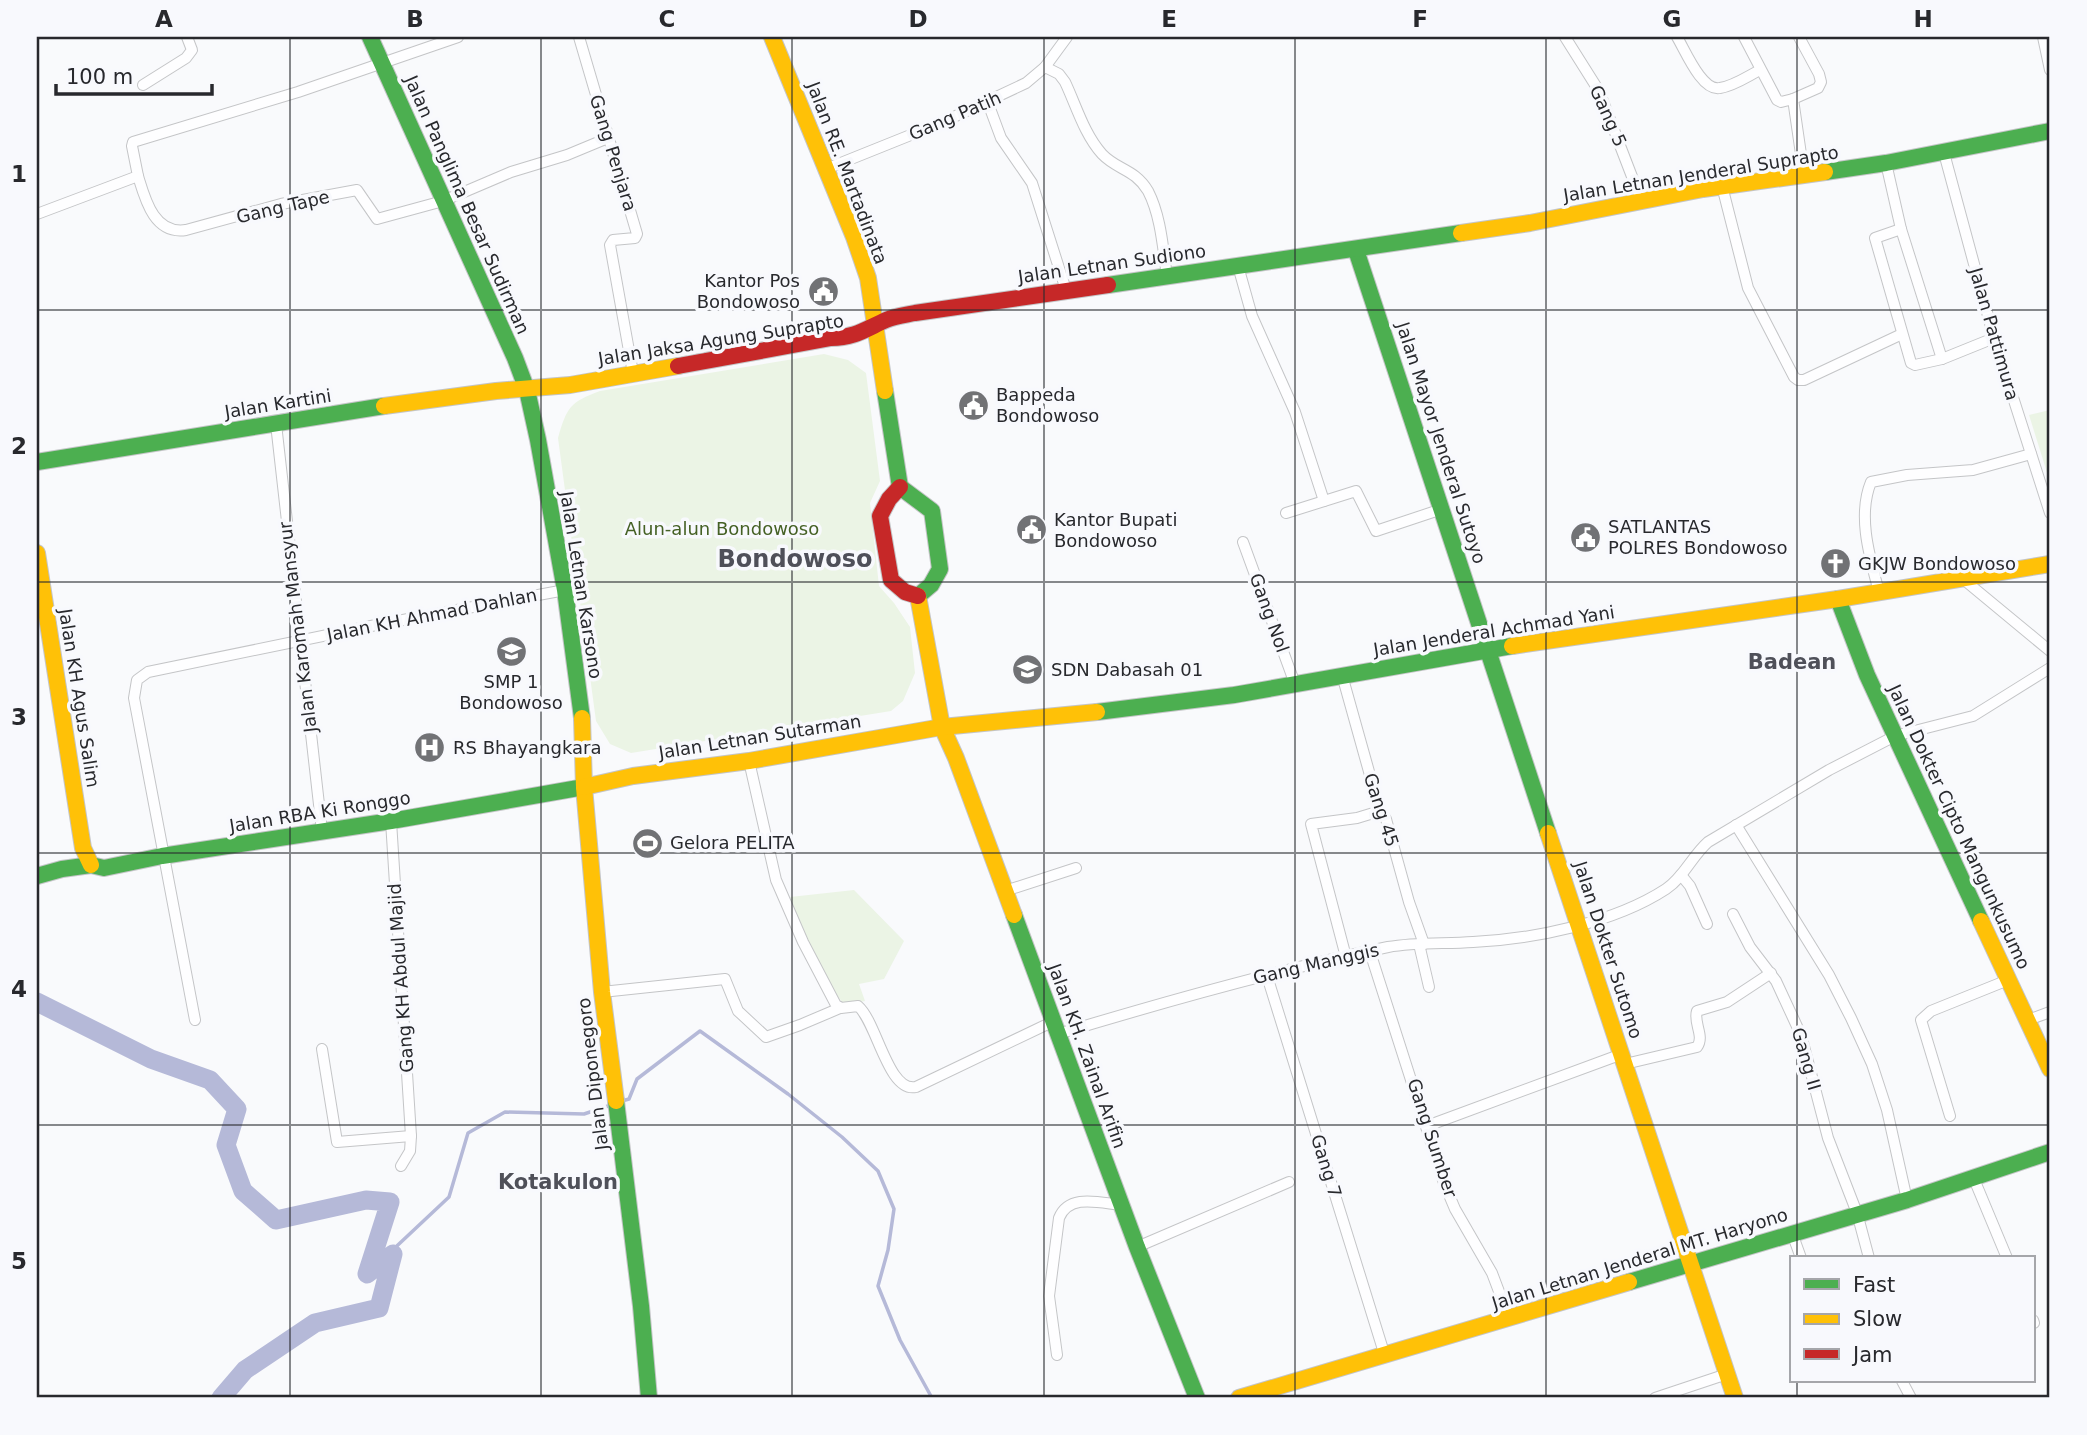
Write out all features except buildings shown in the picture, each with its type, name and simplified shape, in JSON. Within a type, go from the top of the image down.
[{"type":"main road","name":"Jalan Panglima Besar Sudirman","points":[[370,37],[527,390]]},
{"type":"main road","name":"Jalan RE. Martadinata","points":[[772,37],[868,278],[900,487]]},
{"type":"main road","name":"Jalan Letnan Jenderal Suprapto","points":[[1356,250],[1530,223],[1722,186],[1886,163],[2050,131]]},
{"type":"main road","name":"Jalan Letnan Sudiono","points":[[876,326],[891,318],[915,313],[1356,250]]},
{"type":"main road","name":"Jalan Mayor Jenderal Sutoyo","points":[[1356,250],[1488,649]]},
{"type":"main road","name":"Jalan Jaksa Agung Suprapto","points":[[527,390],[570,385],[831,338],[852,338],[876,326]]},
{"type":"main road","name":"Jalan Kartini","points":[[37,461],[496,391],[527,390]]},
{"type":"main road","name":"Jalan Letnan Karsono","points":[[527,390],[565,590],[584,731],[584,787]]},
{"type":"main road","points":[[900,487],[932,511],[940,569],[931,585],[918,596],[905,592],[891,580],[882,529],[880,516],[889,499],[900,487]]},
{"type":"main road","name":"Jalan KH Agus Salim","points":[[37,553],[83,848],[91,864]]},
{"type":"main road","name":"Jalan Jenderal Achmad Yani","points":[[942,727],[1152,707],[1234,695],[1488,649],[1838,599],[2050,564]]},
{"type":"main road","name":"Jalan KH. Zainal Arifin","points":[[918,596],[942,727],[956,758],[1137,1247],[1197,1398]]},
{"type":"main road","name":"Jalan Dokter Cipto Mangunkusumo","points":[[1838,599],[1867,675],[2050,1069]]},
{"type":"main road","name":"Jalan Dokter Sutomo","points":[[1488,649],[1735,1398]]},
{"type":"main road","name":"Jalan Letnan Sutarman","points":[[584,787],[633,776],[749,761],[942,727]]},
{"type":"main road","name":"Jalan RBA Ki Ronggo","points":[[37,876],[91,864],[104,867],[584,787]]},
{"type":"main road","name":"Jalan Diponegoro","points":[[584,787],[602,992],[641,1306],[649,1398]]},
{"type":"main road","name":"Jalan RBA Ki Ronggo","points":[[62,869],[83,848]]},
{"type":"main road","name":"Jalan Letnan Jenderal MT. Haryono","points":[[1239,1398],[1974,1180],[2050,1152]]},
{"type":"street","points":[[144,85],[186,58],[192,50],[187,37]]},
{"type":"street","points":[[37,214],[138,176],[133,142],[383,64],[458,37]]},
{"type":"street","name":"Gang Penjara","points":[[579,37],[637,234],[635,237],[613,240],[610,245],[633,373]]},
{"type":"street","name":"Gang Patih","points":[[826,169],[988,103],[1026,83],[1045,67],[1067,37]]},
{"type":"street","name":"Gang 5","points":[[1565,37],[1599,92],[1641,201]]},
{"type":"street","points":[[1677,37],[1704,83],[1712,88],[1727,86],[1760,70]]},
{"type":"street","points":[[1745,37],[1760,70],[1777,100],[1781,102],[1818,88],[1821,82],[1799,37]]},
{"type":"street","points":[[2043,37],[2050,70]]},
{"type":"street","points":[[1045,67],[1059,74],[1065,82],[1088,134],[1100,152],[1133,173],[1149,194],[1157,219],[1167,276]]},
{"type":"street","points":[[1793,99],[1804,175]]},
{"type":"street","points":[[988,103],[1001,138],[1032,183],[1066,290]]},
{"type":"street","points":[[443,201],[511,172],[567,155],[608,138]]},
{"type":"street","name":"Jalan Pattimura","points":[[1944,153],[1994,338],[2050,513]]},
{"type":"street","points":[[1886,163],[1901,229],[1942,359]]},
{"type":"street","name":"Gang Tape","points":[[138,176],[147,206],[153,215],[165,226],[180,231],[281,204],[357,190],[377,219],[443,201]]},
{"type":"street","points":[[1722,186],[1748,288],[1794,377],[1804,380],[1902,334]]},
{"type":"street","points":[[1901,229],[1875,238],[1911,363],[1915,365],[1942,359],[1994,338]]},
{"type":"street","points":[[1238,266],[1255,327],[1295,412],[1324,501]]},
{"type":"street","name":"Jalan Karomah Mansyur","points":[[276,424],[322,831]]},
{"type":"street","points":[[1879,592],[1871,561],[1865,513],[1871,482],[1907,475],[1973,470],[2031,454]]},
{"type":"street","points":[[1286,513],[1356,492],[1376,531],[1442,509]]},
{"type":"street","name":"Gang Nol","points":[[1243,542],[1295,684]]},
{"type":"street","points":[[1970,578],[2050,651]]},
{"type":"street","name":"Jalan KH Ahmad Dahlan","points":[[162,856],[134,698],[137,680],[148,672],[565,590]]},
{"type":"street","name":"Gang Manggis","points":[[840,1008],[856,1006],[862,1009],[893,1073],[909,1088],[1056,1027],[1370,951],[1421,944],[1541,935],[1580,925],[1653,897],[1668,888],[1681,875],[1698,850],[1829,770],[1895,736],[1973,716],[2050,668]]},
{"type":"street","name":"Gang 45","points":[[1342,675],[1421,944],[1429,987]]},
{"type":"street","points":[[602,992],[725,979],[738,1012],[766,1037],[840,1008],[808,951],[776,880],[749,761]]},
{"type":"street","points":[[1346,957],[1311,824],[1357,818],[1380,811]]},
{"type":"street","name":"Gang KH Abdul Majid","points":[[391,821],[411,1136]]},
{"type":"street","points":[[1736,825],[1829,975],[1872,1064],[1887,1110],[1907,1200]]},
{"type":"street","points":[[162,856],[195,1020]]},
{"type":"street","points":[[1005,891],[1076,869]]},
{"type":"street","points":[[1681,875],[1690,886],[1707,924]]},
{"type":"street","name":"Gang II","points":[[1733,915],[1750,947],[1790,1008],[1801,1035],[1828,1138],[1857,1213],[1868,1256]]},
{"type":"street","name":"Gang Sumber","points":[[1370,951],[1444,1183],[1455,1209],[1493,1273],[1509,1318]]},
{"type":"street","points":[[1427,1126],[1624,1059],[1697,1047],[1700,1040],[1695,1016],[1697,1011],[1727,1002],[1770,974]]},
{"type":"street","name":"Gang 7","points":[[1268,976],[1385,1356]]},
{"type":"street","points":[[1950,1116],[1921,1020],[1931,1012],[2008,979]]},
{"type":"street","points":[[2028,1020],[2050,1012]]},
{"type":"street","points":[[322,1048],[337,1142],[411,1136],[410,1152],[401,1166]]},
{"type":"street","points":[[1974,1180],[2006,1256]]},
{"type":"street","points":[[1137,1247],[1289,1182]]},
{"type":"street","points":[[1057,1355],[1049,1296],[1059,1218],[1063,1209],[1075,1202],[1122,1205]]},
{"type":"street","points":[[1793,1233],[1800,1256]]},
{"type":"street","points":[[1655,1398],[1727,1374]]},
{"type":"street","points":[[1903,1382],[1911,1398]]},
{"type":"green space","name":"Alun-alun Bondowoso","points":[[824,354],[848,360],[866,373],[880,481],[870,503],[879,586],[910,627],[915,673],[903,701],[891,711],[631,753],[610,744],[596,721],[558,438],[567,412],[582,399],[600,391]]},
{"type":"green space","points":[[2050,410],[2050,479],[2049,479],[2029,415]]},
{"type":"green space","points":[[854,890],[904,941],[884,979],[859,984],[865,1001],[844,1005],[810,955],[790,897]]},
{"type":"waterway","points":[[37,1002],[151,1059],[210,1080],[237,1109],[226,1145],[243,1191],[276,1220],[366,1200],[390,1202],[367,1274],[393,1254],[379,1308],[315,1323],[245,1370],[221,1398]]},
{"type":"waterway","points":[[622,1101],[629,1099],[637,1079],[700,1031],[788,1094],[842,1137],[878,1171],[894,1209],[888,1250],[878,1286],[900,1340],[932,1398]]},
{"type":"waterway","points":[[367,1274],[449,1197],[468,1133],[505,1112],[584,1114],[611,1105]]},
{"type":"traffic: fast","points":[[370,37],[527,390],[565,590],[582,718]]},
{"type":"traffic: fast","points":[[1825,172],[2050,131]]},
{"type":"traffic: fast","points":[[1108,285],[1461,233]]},
{"type":"traffic: fast","points":[[1356,250],[1548,833]]},
{"type":"traffic: fast","points":[[885,391],[900,487]]},
{"type":"traffic: fast","points":[[37,462],[384,406]]},
{"type":"traffic: fast","points":[[900,487],[932,511],[940,569],[931,585],[918,596]]},
{"type":"traffic: fast","points":[[1838,599],[1867,675],[1981,921]]},
{"type":"traffic: fast","points":[[1097,712],[1234,695],[1512,646]]},
{"type":"traffic: fast","points":[[37,876],[62,869],[91,865],[104,868],[162,856],[391,821],[584,787]]},
{"type":"traffic: fast","points":[[1014,915],[1137,1247],[1197,1398]]},
{"type":"traffic: fast","points":[[616,1101],[641,1306],[649,1398]]},
{"type":"traffic: fast","points":[[1629,1282],[1907,1200],[2050,1152]]},
{"type":"traffic: slow","points":[[772,37],[854,237],[868,278],[885,391]]},
{"type":"traffic: slow","points":[[1461,233],[1530,223],[1703,189],[1825,172]]},
{"type":"traffic: slow","points":[[384,406],[496,391],[570,385],[678,366]]},
{"type":"traffic: slow","points":[[37,553],[83,848],[91,865]]},
{"type":"traffic: slow","points":[[1512,646],[1838,599],[2050,564]]},
{"type":"traffic: slow","points":[[918,596],[942,727],[1014,915]]},
{"type":"traffic: slow","points":[[584,787],[633,776],[749,761],[942,727],[1097,712]]},
{"type":"traffic: slow","points":[[582,718],[584,787],[602,992],[616,1101]]},
{"type":"traffic: slow","points":[[1548,833],[1735,1398]]},
{"type":"traffic: slow","points":[[1981,921],[2050,1069]]},
{"type":"traffic: slow","points":[[1239,1398],[1629,1282]]},
{"type":"traffic: jam","points":[[678,366],[846,336],[904,315],[1108,285]]},
{"type":"traffic: jam","points":[[900,487],[889,499],[880,516],[891,580],[905,592],[918,596]]},
{"type":"place","name":"Kantor Pos Bondowoso","points":[[823,291]]},
{"type":"place","name":"Bappeda Bondowoso","points":[[973,405]]},
{"type":"place","name":"Kantor Bupati Bondowoso","points":[[1031,530]]},
{"type":"place","name":"SATLANTAS POLRES Bondowoso","points":[[1585,537]]},
{"type":"place","name":"GKJW Bondowoso","points":[[1835,564]]},
{"type":"place","name":"SMP 1 Bondowoso","points":[[511,652]]},
{"type":"place","name":"SDN Dabasah 01","points":[[1028,670]]},
{"type":"place","name":"RS Bhayangkara","points":[[430,748]]},
{"type":"place","name":"Gelora PELITA","points":[[647,843]]},
{"type":"district","name":"Bondowoso","points":[[795,559]]},
{"type":"district","name":"Badean","points":[[1792,662]]},
{"type":"district","name":"Kotakulon","points":[[558,1182]]}]
